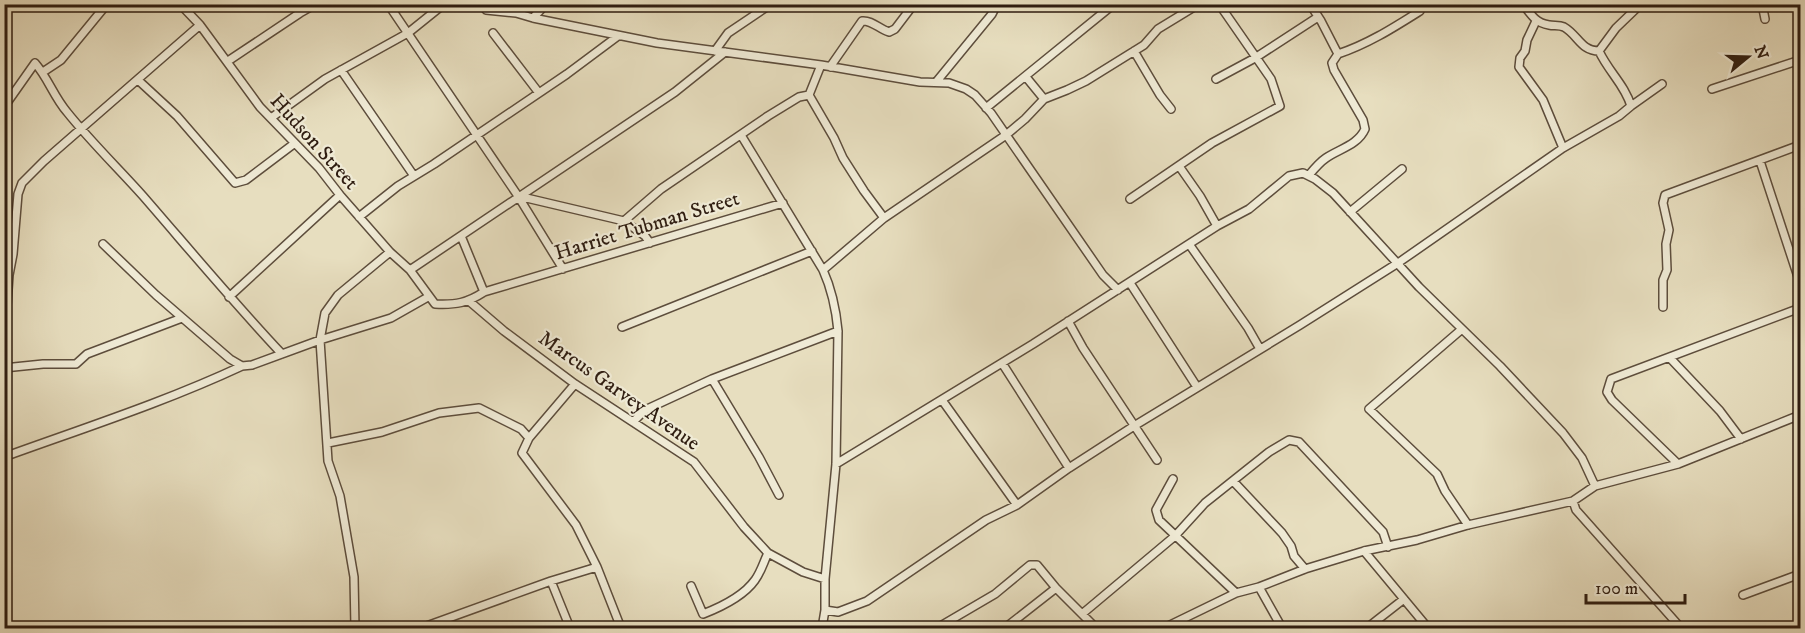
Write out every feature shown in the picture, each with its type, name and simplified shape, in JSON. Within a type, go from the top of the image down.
[{"type":"street","points":[[43,72],[61,60],[107,4]]},
{"type":"street","name":"Hudson Street","points":[[180,4],[200,25],[260,107],[319,168],[390,252],[410,270],[428,297]]},
{"type":"street","points":[[228,62],[304,7],[316,4]]},
{"type":"street","points":[[388,4],[518,196],[563,269]]},
{"type":"street","points":[[271,118],[325,79],[408,33],[444,4]]},
{"type":"street","points":[[482,4],[486,10],[516,14],[618,36],[821,65],[920,82],[949,82],[966,89],[975,95],[986,108],[1103,275],[1118,290]]},
{"type":"street","points":[[533,18],[546,4]]},
{"type":"street","points":[[715,51],[728,33],[771,4]]},
{"type":"street","points":[[830,67],[862,21],[868,20],[889,32],[895,29],[914,4]]},
{"type":"street","points":[[937,81],[992,14],[997,4]]},
{"type":"street","points":[[986,108],[1114,4]]},
{"type":"street","points":[[823,270],[884,218],[1006,135],[1044,99],[1086,81],[1144,45],[1158,29],[1199,4]]},
{"type":"street","points":[[1130,199],[1212,143],[1280,106],[1271,79],[1219,4]]},
{"type":"street","points":[[1310,4],[1338,54]]},
{"type":"street","points":[[1523,4],[1536,21],[1566,28],[1580,44],[1592,51],[1599,51]]},
{"type":"street","points":[[1599,51],[1616,28],[1641,4]]},
{"type":"street","points":[[1762,4],[1765,19]]},
{"type":"street","points":[[1309,175],[1325,158],[1343,149],[1359,137],[1365,129],[1363,120],[1334,70],[1332,63],[1338,54],[1379,37],[1420,11]]},
{"type":"street","points":[[1216,79],[1255,58],[1318,17]]},
{"type":"street","points":[[1536,21],[1527,40],[1525,51],[1520,58],[1519,67],[1543,100],[1563,148]]},
{"type":"street","points":[[4,350],[9,275],[18,194],[22,183],[44,161],[200,25]]},
{"type":"street","points":[[493,33],[539,93]]},
{"type":"street","points":[[359,217],[398,186],[476,136],[618,36]]},
{"type":"street","points":[[1134,51],[1171,109]]},
{"type":"street","points":[[1599,51],[1626,91],[1631,106]]},
{"type":"street","points":[[410,270],[675,92],[724,52]]},
{"type":"street","points":[[1712,89],[1800,60]]},
{"type":"street","points":[[4,107],[35,63],[43,72],[54,96],[81,129],[282,354]]},
{"type":"street","points":[[809,95],[821,65]]},
{"type":"street","points":[[341,70],[414,176]]},
{"type":"street","points":[[1026,77],[1044,99]]},
{"type":"street","points":[[138,80],[177,116],[235,183],[246,180],[295,143]]},
{"type":"street","points":[[825,610],[838,612],[867,601],[986,520],[1017,505],[1134,426],[1398,262],[1563,148],[1619,116],[1662,84]]},
{"type":"street","points":[[624,221],[661,189],[799,97],[809,95]]},
{"type":"street","points":[[809,95],[843,158],[884,218]]},
{"type":"street","points":[[741,135],[823,270],[831,287],[835,304],[838,331],[836,464],[822,628]]},
{"type":"street","points":[[1663,307],[1663,280],[1667,270],[1666,244],[1669,230],[1663,203],[1665,195],[1800,145]]},
{"type":"street","points":[[1760,161],[1800,283]]},
{"type":"street","points":[[1179,165],[1200,196],[1216,226]]},
{"type":"street","points":[[1350,212],[1402,169]]},
{"type":"street","points":[[836,464],[1130,283],[1216,226],[1249,209],[1289,176],[1303,173],[1333,193],[1419,287],[1563,433],[1582,458],[1595,486]]},
{"type":"street","points":[[229,297],[340,195]]},
{"type":"street","points":[[518,196],[624,221],[645,236],[650,243]]},
{"type":"street","name":"Harriet Tubman Street","points":[[469,301],[484,292],[783,203]]},
{"type":"street","points":[[461,236],[484,292]]},
{"type":"street","points":[[103,244],[182,318],[242,366]]},
{"type":"street","points":[[1189,244],[1248,327],[1260,349]]},
{"type":"street","points":[[622,327],[812,251]]},
{"type":"street","points":[[355,628],[354,577],[340,496],[328,461],[320,340],[325,313],[338,295],[390,252]]},
{"type":"street","points":[[1130,283],[1197,387]]},
{"type":"street","points":[[4,457],[174,395],[242,366],[252,365],[320,340],[391,318],[428,297],[435,304],[450,305],[469,301]]},
{"type":"street","name":"Marcus Garvey Avenue","points":[[469,301],[504,331],[575,384],[694,462],[744,527],[768,553],[803,572],[825,579]]},
{"type":"street","points":[[1678,464],[1612,400],[1607,392],[1611,379],[1800,308]]},
{"type":"street","points":[[4,368],[43,364],[76,364],[87,354],[182,318]]},
{"type":"street","points":[[1068,321],[1083,348],[1157,460]]},
{"type":"street","points":[[1462,329],[1369,409],[1437,474],[1445,491],[1468,525]]},
{"type":"street","points":[[633,422],[645,410],[712,379],[838,331]]},
{"type":"street","points":[[1670,358],[1720,411],[1741,439]]},
{"type":"street","points":[[1002,363],[1069,468]]},
{"type":"street","points":[[712,379],[779,495]]},
{"type":"street","points":[[575,384],[529,438],[522,453],[576,525],[597,567],[621,628]]},
{"type":"street","points":[[942,400],[1017,505]]},
{"type":"street","points":[[328,443],[382,432],[439,413],[479,408],[521,429],[529,438]]},
{"type":"street","points":[[1164,628],[1236,593],[1259,587],[1305,569],[1364,551],[1573,501],[1595,486],[1678,464],[1800,415]]},
{"type":"street","points":[[1082,614],[1175,536],[1205,503],[1281,443],[1289,440],[1299,442],[1383,532],[1388,546]]},
{"type":"street","points":[[1173,478],[1156,510],[1159,520],[1236,593]]},
{"type":"street","points":[[1233,481],[1282,533],[1291,546],[1294,556],[1305,569]]},
{"type":"street","points":[[1573,501],[1576,510],[1681,628]]},
{"type":"street","points":[[1364,551],[1428,628]]},
{"type":"street","points":[[691,586],[703,614],[720,608],[741,594],[756,580],[768,553]]},
{"type":"street","points":[[937,628],[995,594],[1030,565],[1037,565],[1056,588],[1096,628]]},
{"type":"street","points":[[421,628],[551,581],[597,567]]},
{"type":"street","points":[[1743,595],[1800,574]]},
{"type":"street","points":[[551,581],[570,628]]},
{"type":"street","points":[[1259,587],[1282,628]]},
{"type":"street","points":[[1005,628],[1056,588]]},
{"type":"street","points":[[1367,628],[1404,599]]}]
